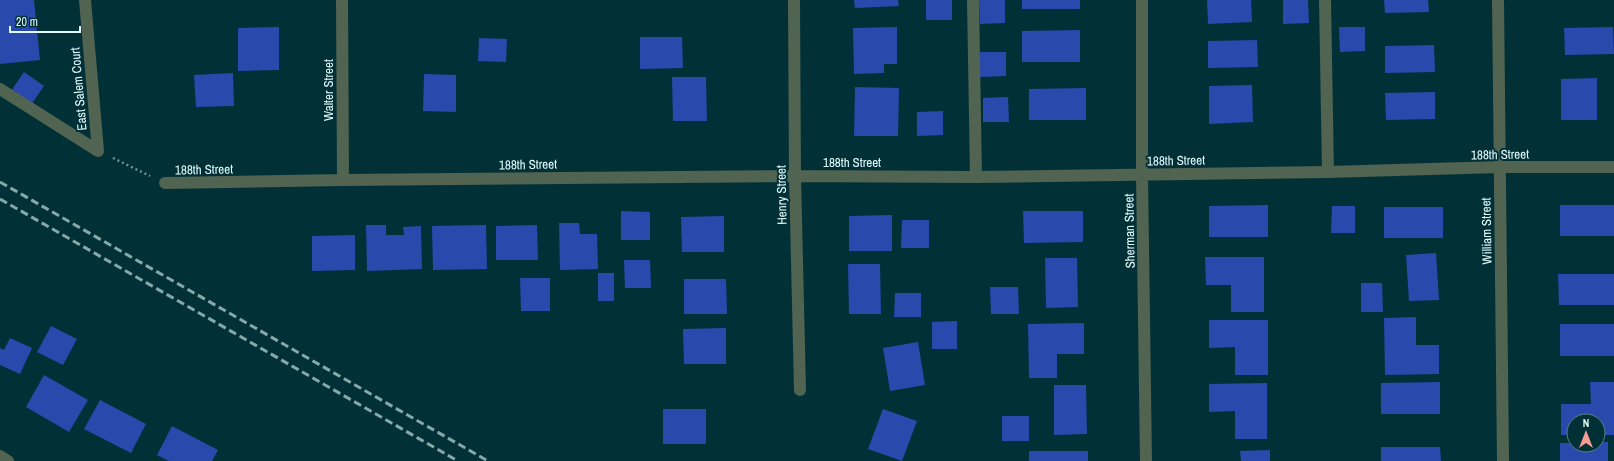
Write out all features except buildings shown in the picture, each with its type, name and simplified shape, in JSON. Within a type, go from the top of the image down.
[{"type":"street","name":"East Salem Court","points":[[84,0],[98,151]]},
{"type":"street","name":"Walter Street","points":[[342,0],[343,180]]},
{"type":"street","name":"Henry Street","points":[[794,0],[795,176],[800,390]]},
{"type":"street","points":[[973,0],[976,177]]},
{"type":"street","name":"Sherman Street","points":[[1142,0],[1142,175],[1146,461]]},
{"type":"street","points":[[1325,0],[1328,172]]},
{"type":"street","name":"William Street","points":[[1498,0],[1503,461]]},
{"type":"street","points":[[0,89],[98,151]]},
{"type":"street","name":"188th Street","points":[[165,183],[795,176],[976,177],[1328,172],[1499,167],[1614,167]]},
{"type":"street","points":[[0,456],[8,461]]},
{"type":"path","name":"188th Street","points":[[98,151],[165,183]]},
{"type":"railway","points":[[0,182],[488,461]]},
{"type":"railway","points":[[0,199],[458,461]]}]
